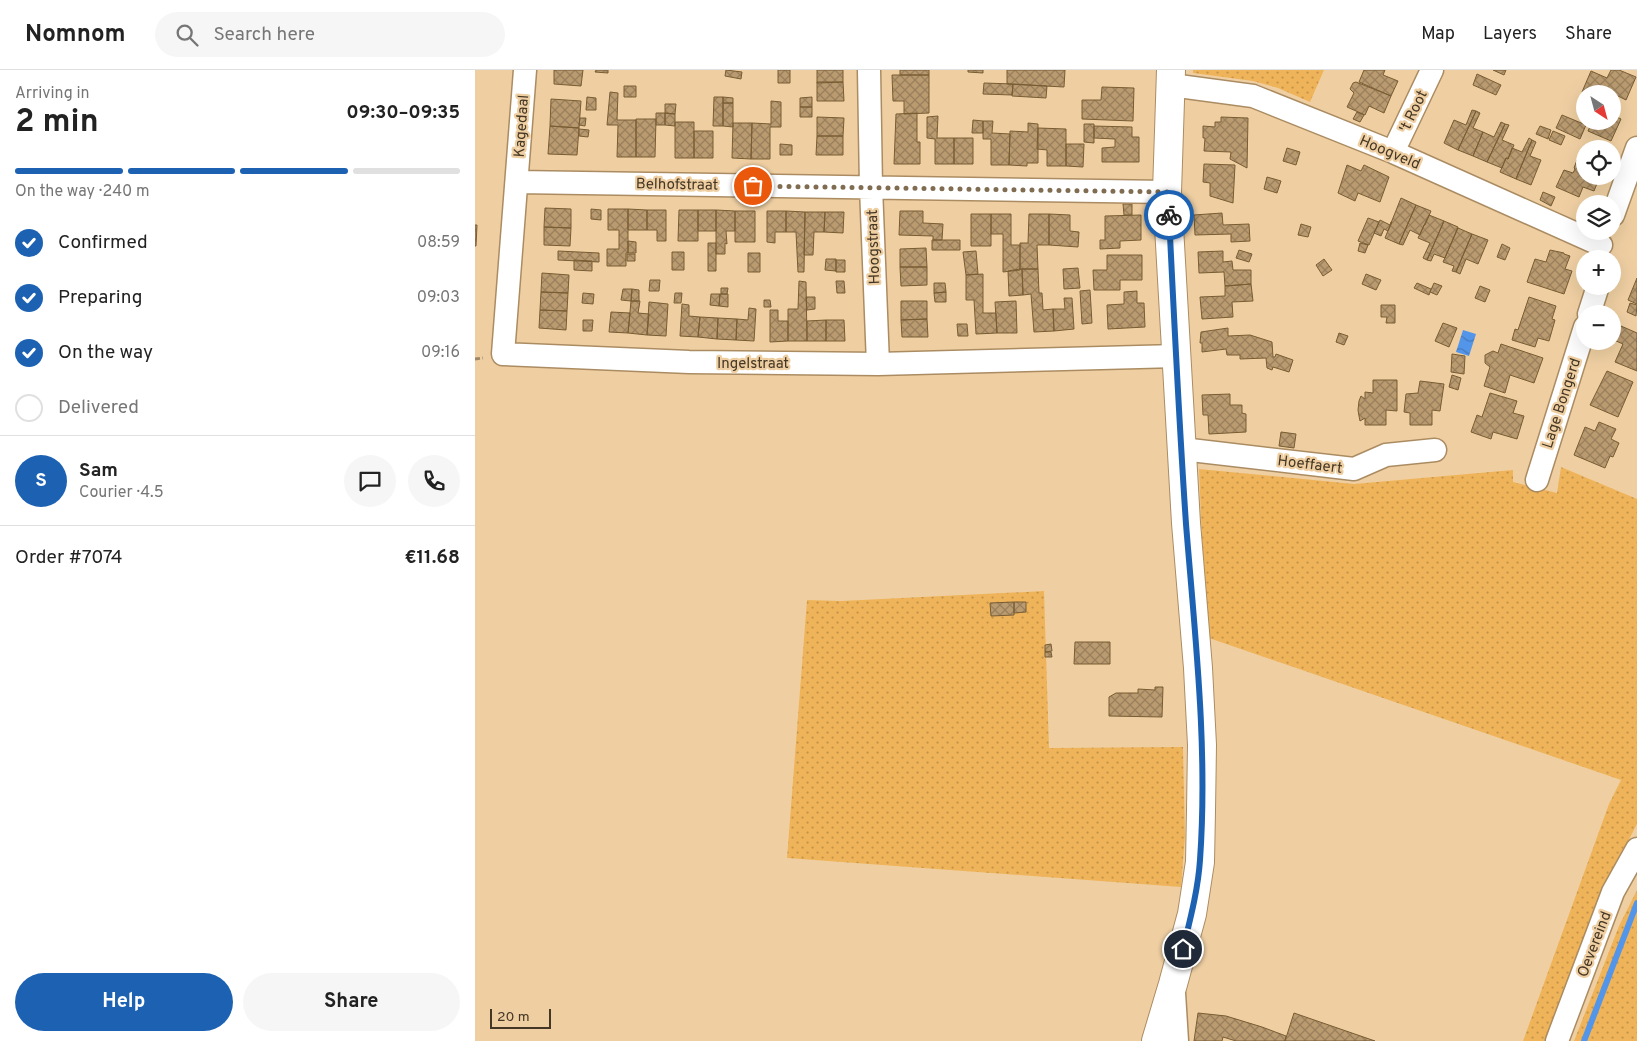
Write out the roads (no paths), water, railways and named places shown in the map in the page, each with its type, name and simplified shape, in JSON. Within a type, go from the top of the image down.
[{"type":"street","name":"Kagedaal","points":[[517,182],[525,70]]},
{"type":"street","name":"Hoogstraat","points":[[869,70],[871,187],[878,364]]},
{"type":"street","name":"'t Root","points":[[1393,152],[1432,70]]},
{"type":"street","name":"Hoogveld","points":[[1171,78],[1253,96],[1393,152],[1603,245]]},
{"type":"street","points":[[1155,1041],[1192,914],[1200,862],[1201,828],[1201,716],[1182,449],[1167,192],[1171,78]]},
{"type":"street","points":[[1620,195],[1637,148]]},
{"type":"street","name":"Belhofstraat","points":[[517,182],[1167,192]]},
{"type":"street","name":"Ingelstraat","points":[[517,182],[503,354],[689,362],[878,364],[1177,356]]},
{"type":"street","name":"Lage Bongerd","points":[[1537,480],[1578,350]]},
{"type":"street","name":"Hoeffaert","points":[[1182,449],[1354,469],[1386,455],[1435,450]]},
{"type":"street","name":"Oevereind","points":[[1557,1041],[1613,892],[1637,849]]},
{"type":"street","points":[[1173,984],[1177,1041]]},
{"type":"water","points":[[1463,330],[1476,334],[1469,356],[1456,352]]},
{"type":"waterway","points":[[1584,1041],[1637,903]]}]
